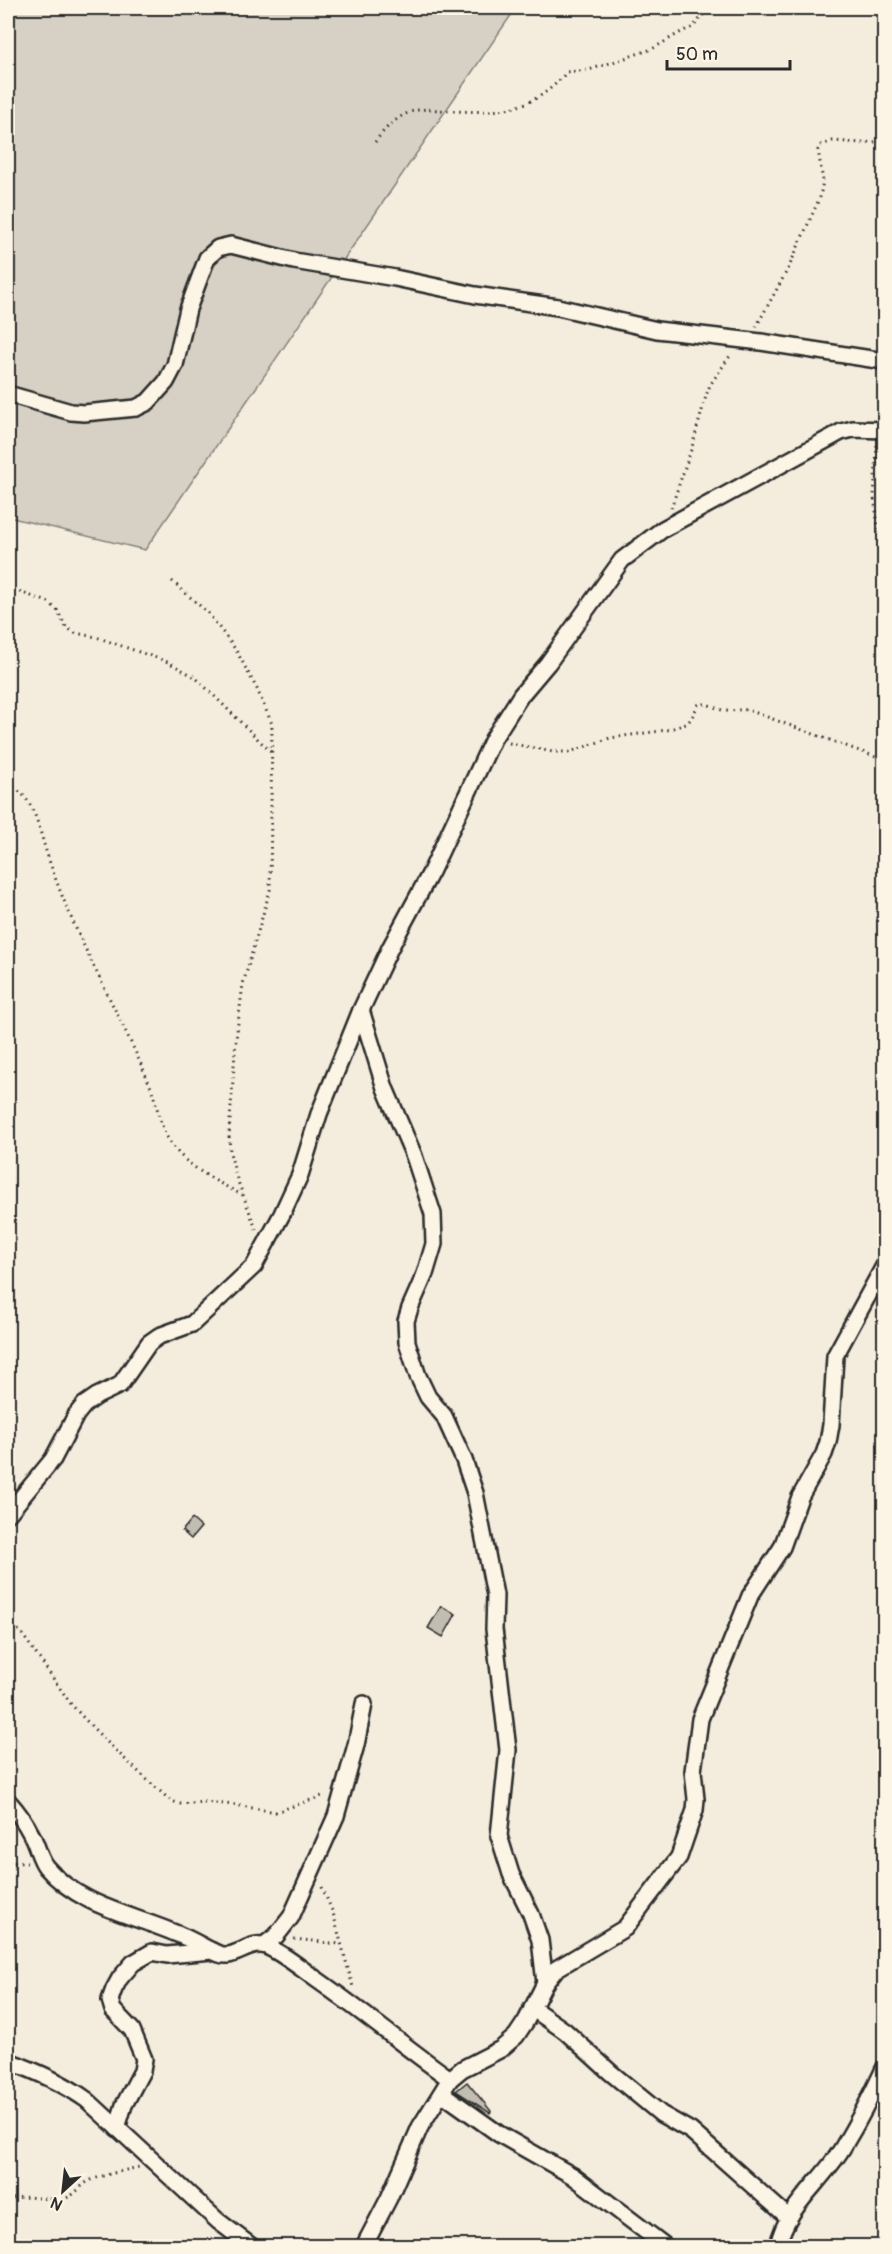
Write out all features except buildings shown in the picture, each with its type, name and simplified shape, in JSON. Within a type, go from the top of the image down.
[{"type":"street","points":[[8,394],[71,412],[84,413],[136,408],[148,402],[166,382],[175,365],[188,309],[207,258],[218,248],[231,245],[294,261],[395,278],[475,295],[548,305],[657,330],[885,361]]},
{"type":"street","points":[[8,1514],[52,1459],[76,1415],[84,1406],[97,1396],[120,1385],[149,1343],[159,1336],[192,1324],[254,1266],[300,1174],[319,1114],[361,1010],[390,948],[431,872],[494,739],[521,695],[548,663],[621,560],[663,529],[841,432],[853,429],[879,429]]},
{"type":"street","points":[[361,1010],[385,1088],[414,1156],[433,1214],[434,1244],[406,1321],[407,1342],[418,1376],[428,1397],[444,1416],[476,1493],[495,1595],[494,1629],[508,1750],[500,1836],[511,1874],[531,1914],[540,1940],[545,1983]]},
{"type":"street","points":[[364,2247],[390,2198],[420,2127],[450,2079],[462,2069],[501,2049],[516,2036],[545,1983],[556,1970],[625,1928],[679,1857],[695,1810],[693,1772],[700,1719],[750,1596],[782,1547],[800,1497],[824,1454],[831,1425],[833,1362],[836,1352],[885,1266]]},
{"type":"street","points":[[8,1801],[32,1835],[44,1865],[61,1883],[85,1899],[181,1935],[224,1955],[264,1945],[276,1936],[291,1917],[336,1816],[364,1704]]},
{"type":"street","points":[[264,1945],[277,1952],[450,2079]]},
{"type":"street","points":[[117,2128],[124,2105],[142,2072],[144,2059],[132,2030],[112,2010],[110,2000],[120,1978],[133,1963],[153,1952],[167,1954],[212,1951]]},
{"type":"street","points":[[532,2008],[565,2031],[610,2073],[661,2114],[691,2131],[788,2217]]},
{"type":"street","points":[[8,2061],[67,2086],[87,2100],[218,2221],[251,2247]]},
{"type":"street","points":[[778,2247],[788,2217],[844,2146],[883,2074]]},
{"type":"street","points":[[442,2094],[499,2134],[573,2176],[665,2247]]},
{"type":"path","points":[[375,142],[386,128],[417,110],[493,111],[522,106],[549,91],[567,72],[589,70],[652,49],[693,27],[709,8]]},
{"type":"path","points":[[663,529],[692,447],[706,396],[722,367],[741,340],[754,329],[769,305],[813,215],[823,181],[819,157],[821,145],[832,141],[862,143],[885,141]]},
{"type":"path","points":[[879,429],[874,497],[885,568]]},
{"type":"path","points":[[172,580],[208,613],[236,650],[257,689],[272,724],[270,890],[243,984],[236,1039],[229,1134],[230,1153],[243,1196],[263,1248]]},
{"type":"path","points":[[8,588],[48,602],[57,610],[66,627],[75,633],[96,637],[168,662],[195,677],[272,753]]},
{"type":"path","points":[[494,739],[553,752],[570,752],[610,738],[667,730],[686,724],[698,705],[703,703],[723,710],[740,708],[751,711],[885,760]]},
{"type":"path","points":[[8,785],[24,795],[31,806],[54,877],[73,923],[149,1083],[171,1145],[195,1167],[243,1196]]},
{"type":"path","points":[[8,1623],[20,1631],[71,1704],[119,1754],[171,1801],[181,1804],[204,1802],[235,1805],[276,1812],[344,1787]]},
{"type":"path","points":[[315,1863],[318,1878],[333,1913],[361,2013]]},
{"type":"path","points":[[293,1939],[340,1944]]},
{"type":"path","points":[[8,2202],[10,2199],[20,2197],[64,2199],[73,2195],[88,2181],[155,2163]]},
{"type":"shaded area","points":[[8,8],[516,8],[145,550],[8,517]]}]
